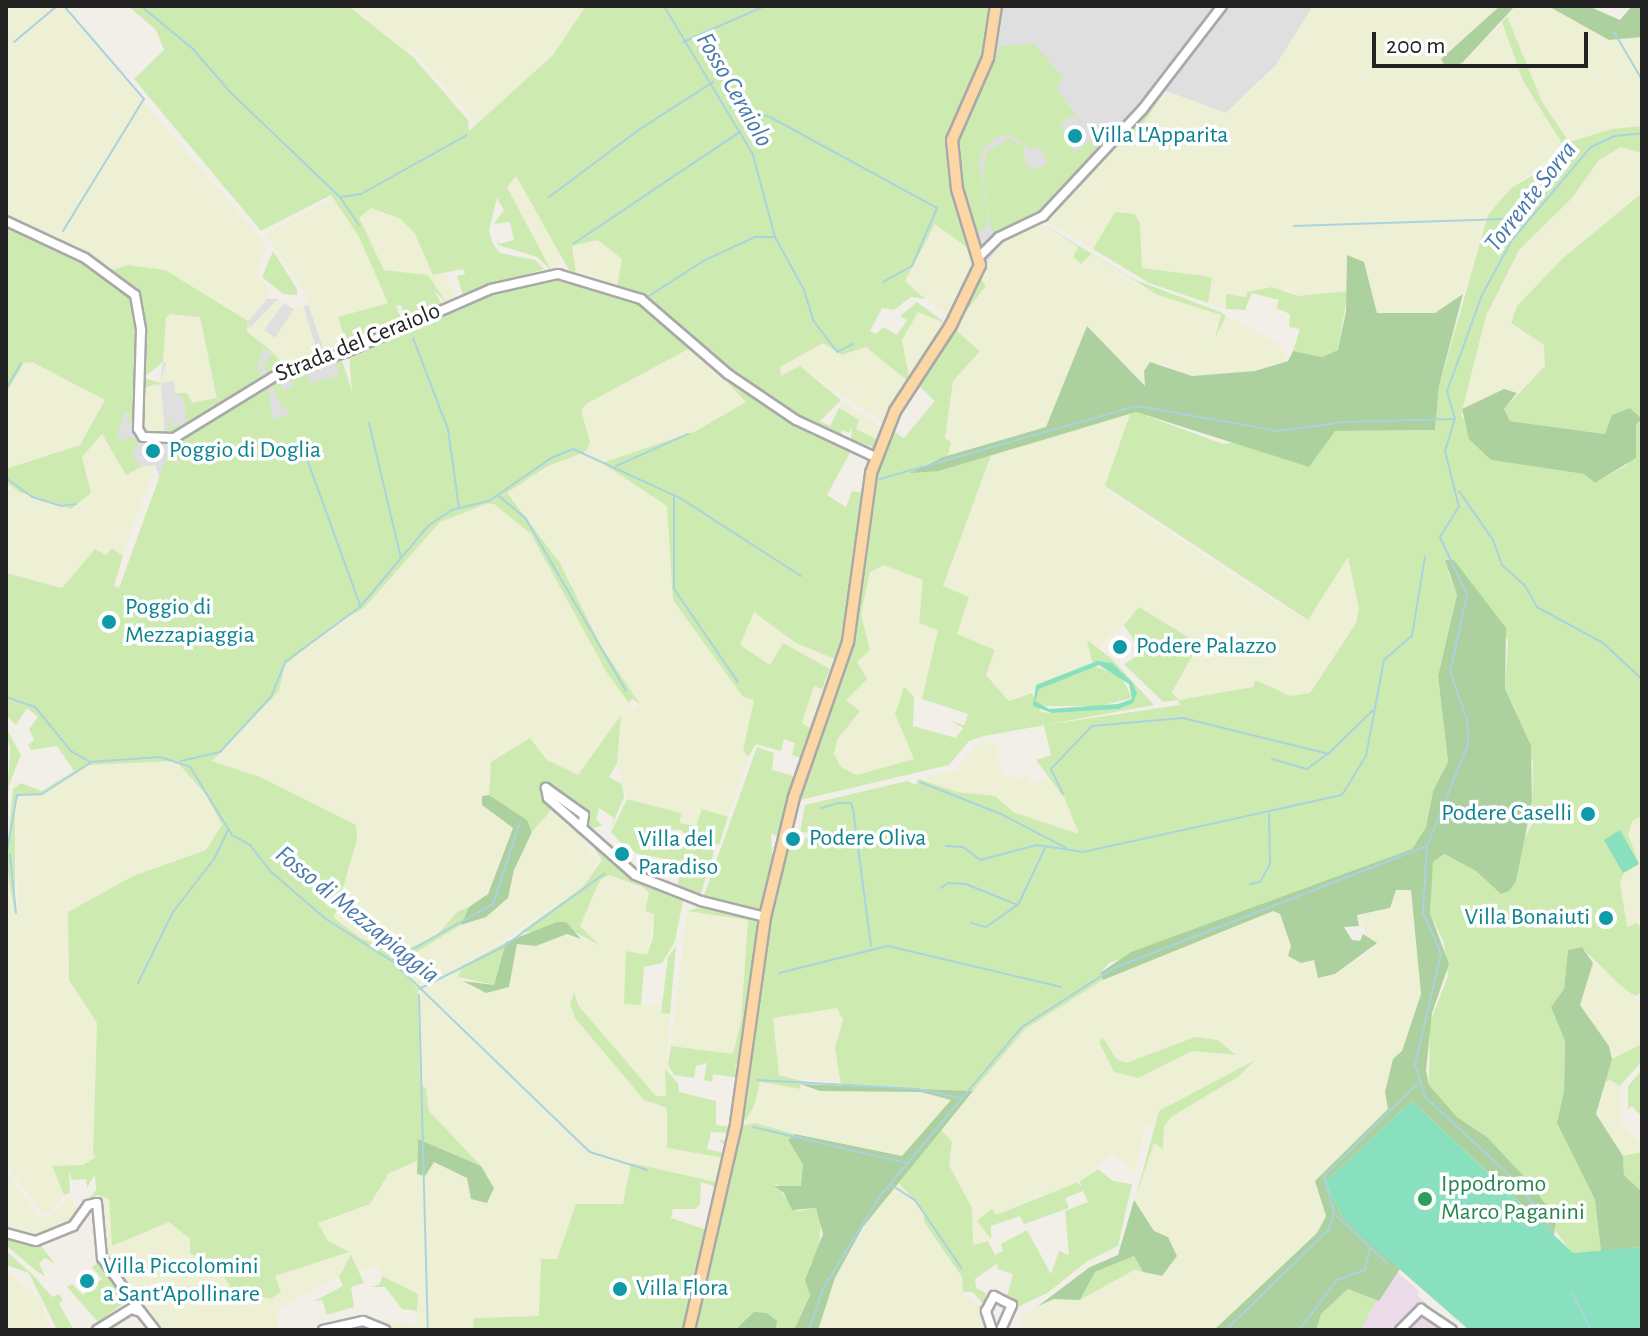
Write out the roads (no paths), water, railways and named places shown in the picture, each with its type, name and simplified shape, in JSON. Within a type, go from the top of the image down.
[{"type":"main road","points":[[689,1330],[736,1124],[765,917],[794,797],[846,649],[875,457],[895,411],[963,304],[981,255],[957,189],[952,140],[988,58],[996,6]]},
{"type":"street","points":[[981,255],[999,237],[1043,216],[1142,110],[1222,6]]},
{"type":"street","name":"Strada del Ceraiolo","points":[[6,221],[85,258],[135,295],[141,330],[138,429],[143,437],[174,438],[280,374],[344,353],[491,289],[558,274],[641,299],[728,374],[796,420],[875,457]]},
{"type":"street","points":[[582,828],[584,815],[546,788],[548,798],[582,828],[642,878],[765,917]]},
{"type":"street","points":[[6,1233],[36,1241],[73,1226],[88,1205],[97,1203],[102,1258],[155,1330]]},
{"type":"street","points":[[992,1330],[986,1311],[994,1296],[1012,1305],[1001,1330]]},
{"type":"street","points":[[97,1330],[127,1309],[141,1312]]},
{"type":"street","points":[[1400,1330],[1421,1309],[1452,1330]]},
{"type":"street","points":[[323,1330],[363,1321],[385,1330]]},
{"type":"waterway","points":[[14,42],[57,6]]},
{"type":"waterway","points":[[63,231],[144,99],[64,6]]},
{"type":"waterway","points":[[141,6],[193,49],[231,93],[340,197],[361,194],[467,135]]},
{"type":"waterway","name":"Fosso Ceraiolo","points":[[664,6],[753,155],[775,237],[804,290],[813,320],[837,352],[853,344]]},
{"type":"waterway","points":[[683,42],[765,6]]},
{"type":"waterway","points":[[1614,32],[1642,80]]},
{"type":"waterway","points":[[549,197],[640,129],[713,82]]},
{"type":"waterway","points":[[730,107],[770,117],[937,208],[912,266],[883,282]]},
{"type":"waterway","points":[[573,244],[741,131]]},
{"type":"waterway","name":"Torrente Sorra","points":[[1552,1230],[1518,1183],[1425,1097],[1415,1065],[1441,953],[1423,913],[1427,846],[1468,744],[1467,719],[1450,672],[1467,595],[1440,537],[1459,507],[1445,451],[1455,419],[1447,391],[1482,295],[1512,240],[1591,147],[1615,136],[1642,133]]},
{"type":"waterway","points":[[340,197],[359,225]]},
{"type":"waterway","points":[[1294,226],[1529,218]]},
{"type":"waterway","points":[[649,296],[703,261],[755,237],[775,237]]},
{"type":"waterway","points":[[413,338],[448,429],[459,508]]},
{"type":"waterway","points":[[6,389],[21,363]]},
{"type":"waterway","points":[[880,479],[1137,406],[1279,431],[1342,422],[1454,419]]},
{"type":"waterway","points":[[369,423],[401,558]]},
{"type":"waterway","points":[[616,466],[688,434]]},
{"type":"waterway","points":[[302,445],[360,605]]},
{"type":"waterway","points":[[181,761],[220,752],[271,697],[285,662],[360,607],[428,526],[452,510],[489,501],[551,458],[573,449],[680,498],[801,576]]},
{"type":"waterway","points":[[6,478],[32,497],[61,506],[76,504]]},
{"type":"waterway","points":[[1459,491],[1493,540],[1502,565],[1525,586],[1537,607],[1603,643],[1642,679]]},
{"type":"waterway","points":[[499,496],[526,519],[626,691]]},
{"type":"waterway","points":[[674,496],[674,589],[738,682]]},
{"type":"waterway","points":[[946,846],[963,847],[980,860],[1037,845],[1083,852],[1342,795],[1366,756],[1384,660],[1412,636],[1425,557]]},
{"type":"waterway","name":"Fosso di Mezzapiaggia","points":[[6,697],[35,707],[71,751],[90,762],[160,757],[190,767],[232,835],[250,845],[270,871],[326,919],[392,961],[590,1152],[647,1170]]},
{"type":"waterway","points":[[1063,794],[1051,769],[1092,726],[1183,718],[1328,754],[1372,711]]},
{"type":"waterway","points":[[1272,759],[1307,769],[1327,754]]},
{"type":"waterway","points":[[6,856],[17,795],[42,794],[90,763]]},
{"type":"waterway","points":[[920,782],[1001,814],[1068,849]]},
{"type":"waterway","points":[[821,808],[851,803],[871,946]]},
{"type":"waterway","points":[[1250,884],[1260,882],[1270,864],[1269,814]]},
{"type":"waterway","points":[[393,960],[493,904],[520,822]]},
{"type":"waterway","points":[[138,983],[173,912],[214,859],[228,830]]},
{"type":"waterway","points":[[941,888],[948,883],[966,884],[1018,905],[1046,846]]},
{"type":"waterway","points":[[809,1330],[823,1289],[880,1196],[1022,1027],[1114,968],[1427,846]]},
{"type":"waterway","points":[[10,855],[16,913]]},
{"type":"waterway","points":[[419,989],[503,947],[604,874]]},
{"type":"waterway","points":[[971,923],[986,927],[1018,905]]},
{"type":"waterway","points":[[779,973],[888,946],[1061,987]]},
{"type":"waterway","points":[[419,995],[428,1330]]},
{"type":"waterway","points":[[758,1080],[918,1089],[960,1098]]},
{"type":"waterway","points":[[1226,1330],[1329,1229],[1334,1212],[1324,1176],[1417,1084]]},
{"type":"waterway","points":[[753,1127],[906,1163]]},
{"type":"waterway","points":[[890,1184],[915,1200],[962,1269]]},
{"type":"waterway","points":[[1334,1213],[1388,1264]]},
{"type":"waterway","points":[[1299,1330],[1337,1280],[1365,1270],[1370,1248]]},
{"type":"waterway","name":"Torrente Sorra","points":[[1572,1293],[1591,1330]]},
{"type":"place","name":"Villa L'Apparita","points":[[1075,136]]},
{"type":"place","name":"Poggio di Doglia","points":[[153,451]]},
{"type":"place","name":"Poggio di Mezzapiaggia","points":[[109,622]]},
{"type":"place","name":"Podere Palazzo","points":[[1120,647]]},
{"type":"place","name":"Podere Caselli","points":[[1588,814]]},
{"type":"place","name":"Podere Oliva","points":[[793,839]]},
{"type":"place","name":"Villa del Paradiso","points":[[622,854]]},
{"type":"place","name":"Villa Bonaiuti","points":[[1606,918]]},
{"type":"place","name":"Ippodromo Marco Paganini","points":[[1425,1199]]},
{"type":"place","name":"Villa Piccolomini a Sant'Apollinare","points":[[87,1281]]},
{"type":"place","name":"Villa Flora","points":[[620,1289]]}]
